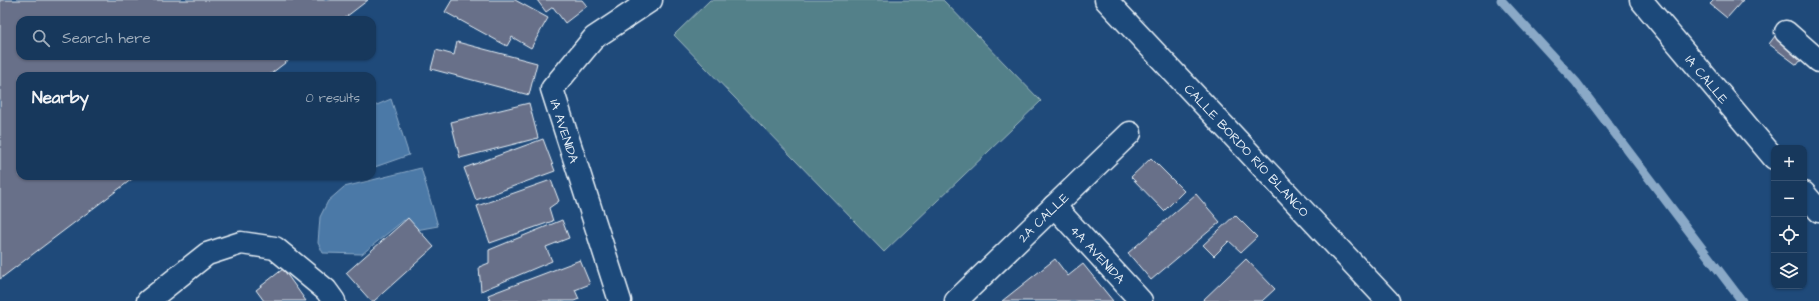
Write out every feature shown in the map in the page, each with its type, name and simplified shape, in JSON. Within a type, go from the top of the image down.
[{"type":"street","name":"1A AVENIDA","points":[[620,301],[552,89],[594,38],[652,0]]},
{"type":"street","name":"CALLE BORDO RÍO BLANCO","points":[[1106,0],[1388,301]]},
{"type":"street","name":"1A CALLE","points":[[1647,2],[1771,154]]},
{"type":"street","points":[[1786,32],[1819,61]]},
{"type":"street","name":"2A CALLE","points":[[956,301],[1130,133]]},
{"type":"street","points":[[1807,197],[1819,211]]},
{"type":"street","name":"4A AVENIDA","points":[[1054,206],[1141,301]]},
{"type":"street","points":[[148,301],[206,254],[241,243],[275,248],[326,290],[334,301]]},
{"type":"green space","points":[[710,0],[943,0],[1041,101],[884,252],[674,35]]},
{"type":"water","points":[[391,99],[409,155],[376,167],[376,105]]},
{"type":"water","points":[[421,168],[438,226],[416,230],[404,220],[362,254],[323,253],[318,243],[320,217],[328,201],[344,187]]},
{"type":"building","points":[[0,0],[368,0],[347,16],[16,16],[16,60],[289,60],[273,72],[16,72],[16,180],[131,180],[0,279]]},
{"type":"building","points":[[452,0],[515,0],[548,18],[531,48],[512,37],[507,46],[445,12]]},
{"type":"building","points":[[537,0],[582,0],[587,6],[565,23],[553,7],[546,12]]},
{"type":"building","points":[[1714,0],[1743,0],[1727,18],[1710,4]]},
{"type":"building","points":[[1787,20],[1815,42],[1797,65],[1769,44]]},
{"type":"building","points":[[457,42],[537,63],[529,95],[431,69],[436,50],[454,55]]},
{"type":"building","points":[[529,103],[538,138],[460,158],[451,122]]},
{"type":"building","points":[[543,139],[555,171],[476,200],[464,168]]},
{"type":"building","points":[[1151,158],[1184,191],[1164,211],[1131,177]]},
{"type":"building","points":[[551,180],[559,201],[549,208],[553,221],[490,243],[477,206]]},
{"type":"building","points":[[1196,194],[1220,222],[1151,280],[1128,253]]},
{"type":"building","points":[[1235,215],[1257,237],[1241,252],[1229,241],[1214,256],[1203,245]]},
{"type":"building","points":[[408,218],[434,247],[374,301],[371,301],[346,273]]},
{"type":"building","points":[[562,220],[569,238],[546,247],[552,261],[481,291],[479,267],[489,263],[489,250]]},
{"type":"building","points":[[1055,259],[1068,276],[1083,264],[1113,301],[1002,301]]},
{"type":"building","points":[[1246,259],[1275,289],[1262,301],[1202,301]]},
{"type":"building","points":[[580,260],[590,284],[575,290],[579,299],[574,301],[490,301],[488,295]]},
{"type":"building","points":[[283,269],[306,301],[264,301],[256,290]]},
{"type":"waterway","points":[[1501,0],[1576,82],[1742,301]]}]
